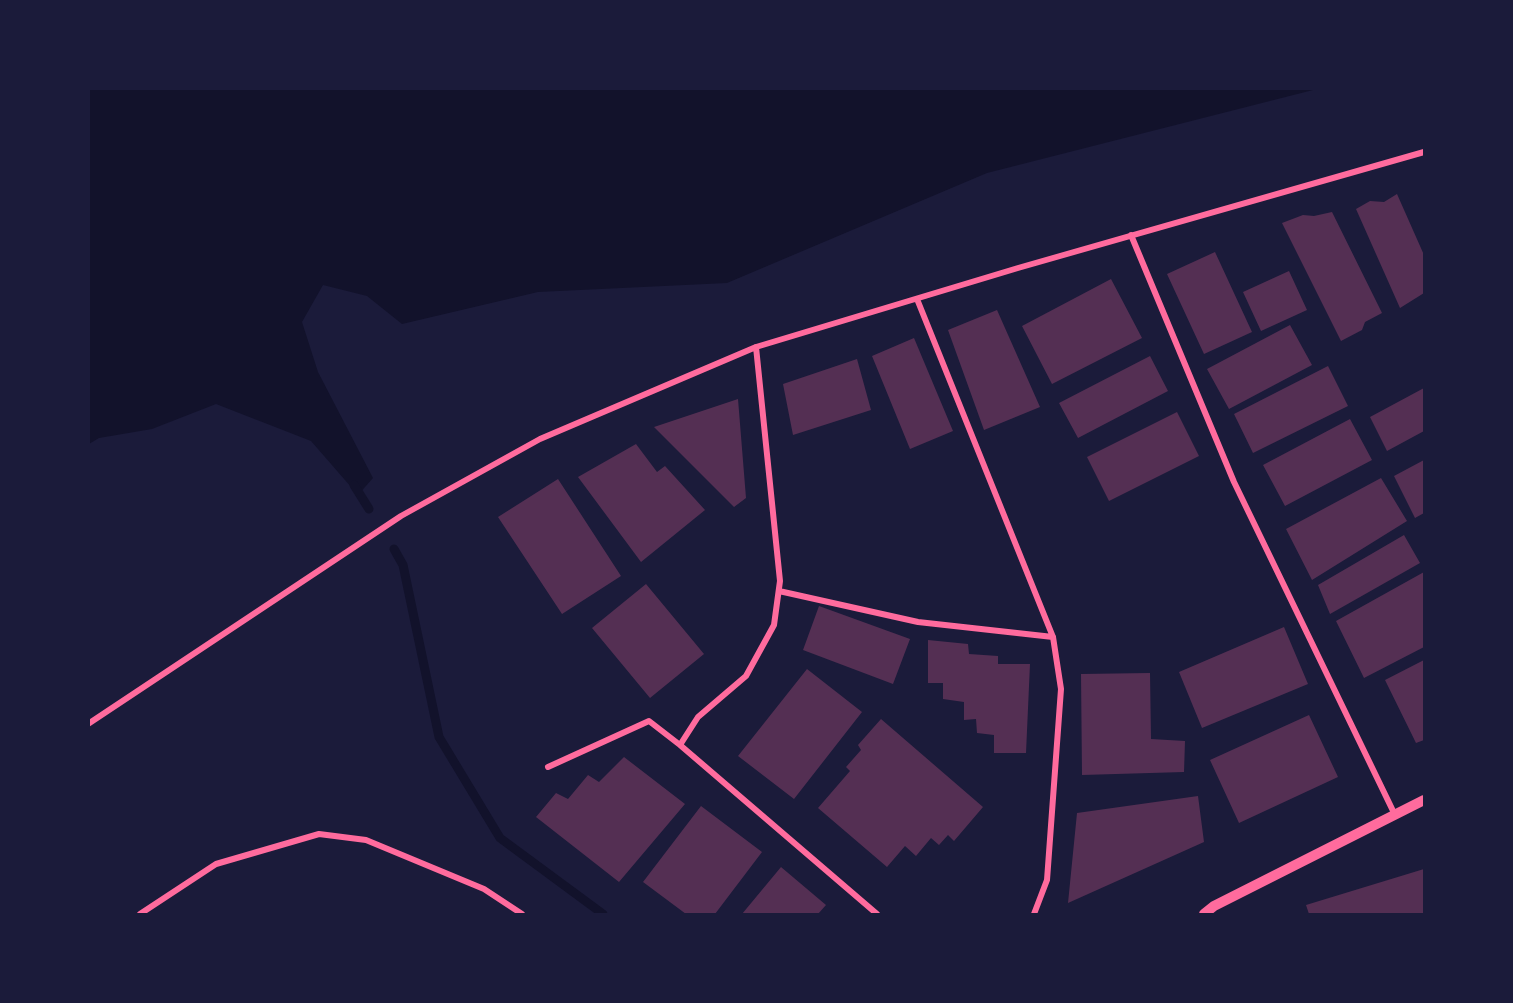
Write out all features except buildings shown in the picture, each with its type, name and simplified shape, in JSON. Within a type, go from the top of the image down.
[{"type":"street","points":[[88,724],[400,516],[540,439],[756,347],[1131,235],[1425,152]]},
{"type":"street","points":[[1131,235],[1234,482],[1395,815]]},
{"type":"street","points":[[917,298],[1053,637],[1061,689],[1047,880],[1034,915]]},
{"type":"street","points":[[680,745],[698,717],[746,676],[774,625],[779,591],[775,523],[756,347]]},
{"type":"street","points":[[779,591],[918,622],[1053,637]]},
{"type":"street","points":[[548,767],[649,721],[680,745],[877,915]]},
{"type":"street","points":[[1204,915],[1214,906],[1425,800]]},
{"type":"street","points":[[140,915],[216,864],[319,834],[366,840],[484,889],[522,915]]},
{"type":"shaded area","points":[[89,88],[1317,89],[987,173],[727,283],[538,292],[402,324],[367,296],[323,285],[302,322],[318,372],[373,478],[358,495],[311,441],[216,404],[152,429],[99,438],[89,444]]},
{"type":"waterway","points":[[354,485],[369,509]]},
{"type":"waterway","points":[[394,549],[403,565],[439,737],[500,838],[603,914]]}]
